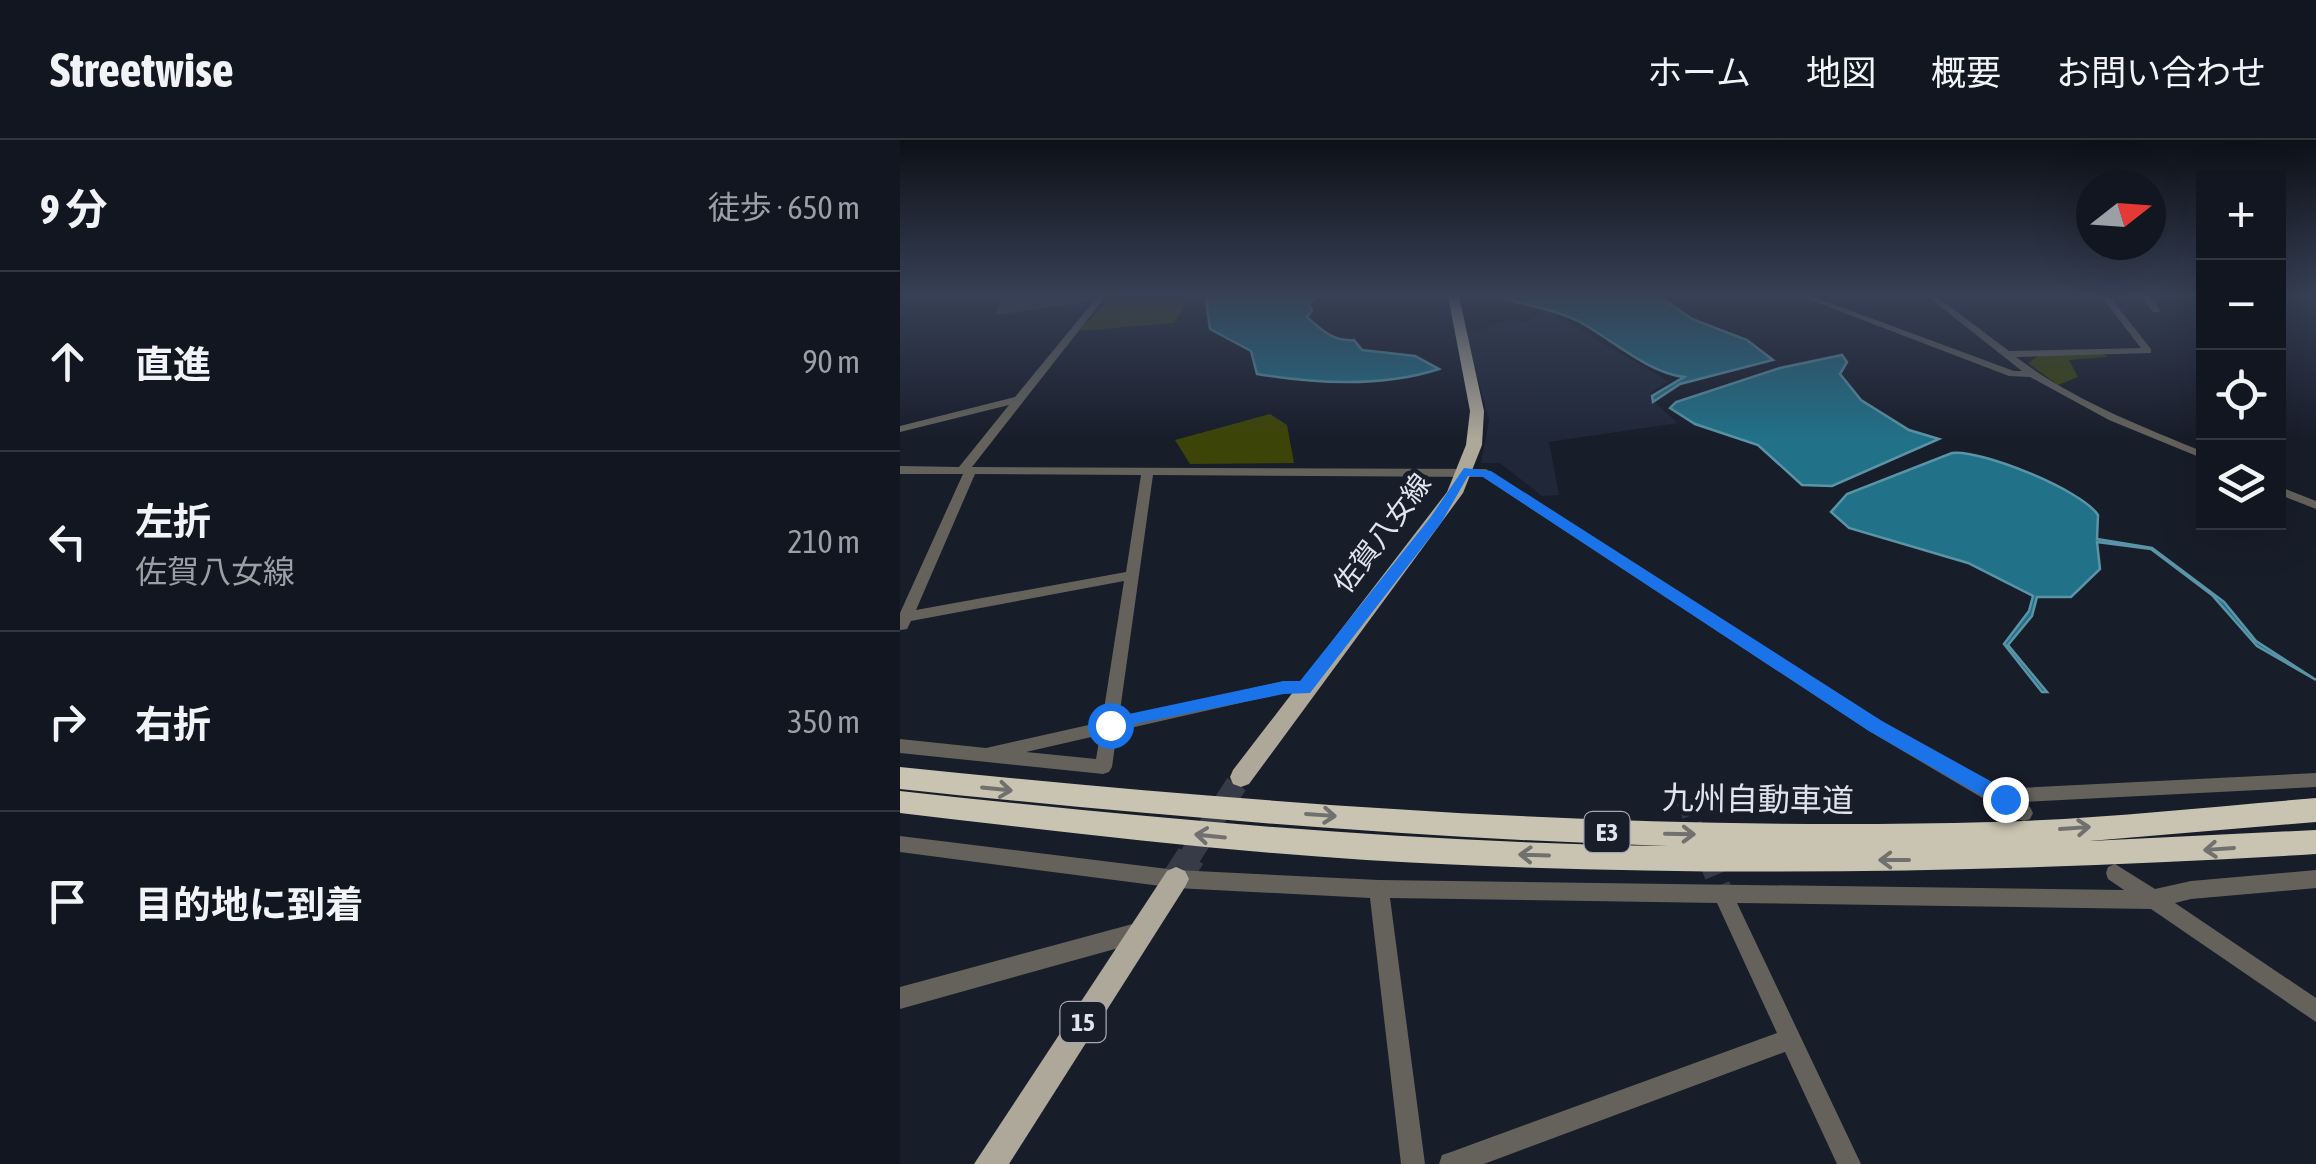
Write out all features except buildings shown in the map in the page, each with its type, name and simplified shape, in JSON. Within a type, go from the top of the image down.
[{"type":"highway","name":"九州自動車道","points":[[900,778],[1100,800],[1526,829],[1734,835],[1996,834],[2316,810]]},
{"type":"highway","name":"九州自動車道","points":[[900,802],[1229,838],[1716,861],[2030,859],[2316,842]]},
{"type":"main road","name":"佐賀八女線","points":[[1241,777],[1304,688],[1436,520],[1464,472],[1474,445],[1477,411],[1463,344]]},
{"type":"main road","name":"15","points":[[990,1164],[1176,879]]},
{"type":"street","points":[[902,622],[967,470],[1063,344]]},
{"type":"street","points":[[1932,344],[2013,374],[2031,374]]},
{"type":"street","points":[[1996,344],[2031,374],[2113,418],[2196,453]]},
{"type":"street","points":[[2008,354],[2148,351],[2142,344]]},
{"type":"street","points":[[900,428],[1018,400]]},
{"type":"street","points":[[900,470],[1183,467],[1486,473],[1876,726],[2024,812]]},
{"type":"street","points":[[900,746],[1103,767],[1148,470]]},
{"type":"street","points":[[2286,492],[2316,505]]},
{"type":"street","points":[[902,622],[1132,576]]},
{"type":"street","points":[[978,757],[1284,687],[1304,688]]},
{"type":"street","points":[[1997,796],[2316,780]]},
{"type":"street","points":[[900,844],[1176,879],[1378,889],[2148,900],[2192,890],[2316,879]]},
{"type":"street","points":[[2116,874],[2148,900],[2316,1011]]},
{"type":"street","points":[[1378,889],[1413,1164]]},
{"type":"street","points":[[1724,896],[1849,1164]]},
{"type":"street","points":[[900,998],[1140,932]]},
{"type":"street","points":[[1451,1164],[1788,1040]]},
{"type":"shaded area","points":[[1469,344],[1604,344],[1668,381],[1650,393],[1651,399],[1678,423],[1549,442],[1559,495],[1542,496],[1500,463],[1481,463],[1489,420]]},
{"type":"green space","points":[[2040,355],[2108,357],[2069,360],[2078,377],[2058,385],[2028,363]]},
{"type":"green space","points":[[1270,414],[1287,425],[1294,463],[1190,464],[1175,440]]},
{"type":"water","points":[[1238,344],[1357,344],[1362,350],[1415,356],[1439,369],[1373,381],[1303,380],[1257,374],[1251,351]]},
{"type":"water","points":[[1615,344],[1752,344],[1773,360],[1680,384],[1653,402],[1652,396],[1684,377],[1643,362]]},
{"type":"water","points":[[1842,355],[1847,362],[1840,374],[1861,400],[1909,430],[1939,439],[1832,486],[1802,485],[1758,445],[1695,424],[1670,408],[1676,402],[1780,368]]},
{"type":"water","points":[[1952,453],[2006,464],[2072,494],[2098,515],[2097,539],[2152,548],[2224,602],[2256,641],[2316,680],[2257,646],[2212,595],[2151,549],[2097,542],[2100,569],[2071,597],[2037,597],[2032,616],[2008,645],[2047,692],[2042,692],[2004,644],[2029,611],[2033,596],[1968,563],[1849,528],[1831,512],[1847,494]]},
{"type":"tunnel","points":[[1189,858],[1241,777]]},
{"type":"tunnel","points":[[1684,801],[1708,858]]},
{"type":"tunnel","points":[[1176,879],[1191,856]]},
{"type":"tunnel","points":[[1707,856],[1724,896]]},
{"type":"route","points":[[1110,725],[1284,687],[1304,688],[1436,520],[1464,472],[1486,473],[1876,726],[1986,792],[2005,799]]}]
